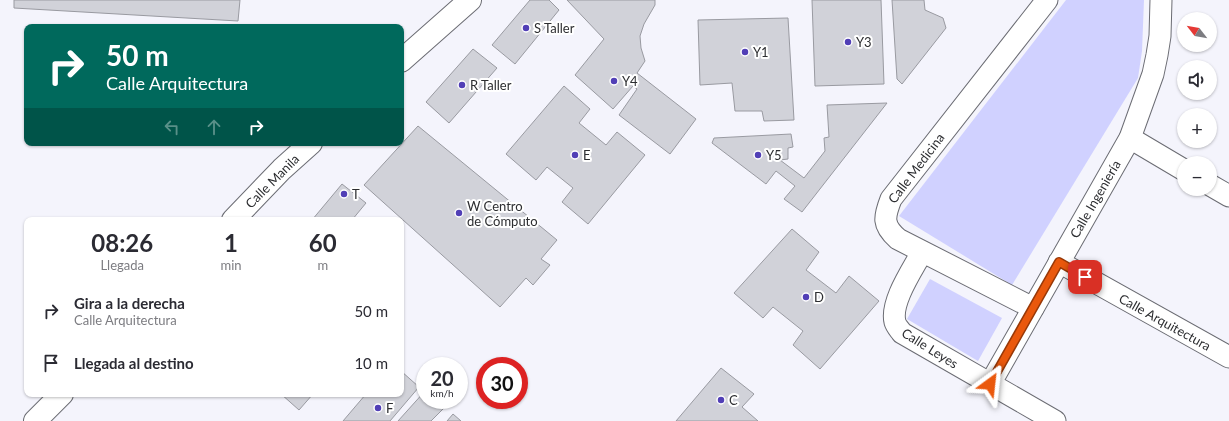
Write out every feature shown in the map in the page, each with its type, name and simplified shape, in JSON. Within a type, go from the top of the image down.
[{"type":"street","points":[[404,58],[470,0]]},
{"type":"street","name":"Calle Medicina","points":[[1033,308],[898,239],[890,232],[886,225],[885,219],[886,211],[891,199],[1047,0]]},
{"type":"street","name":"Calle Ingeniería","points":[[990,384],[1130,138],[1153,74],[1160,36],[1161,0]]},
{"type":"street","points":[[1130,138],[1177,166]]},
{"type":"street","name":"Calle Manila","points":[[235,217],[282,169],[308,146]]},
{"type":"street","points":[[1217,189],[1229,196]]},
{"type":"street","name":"Calle Leyes","points":[[922,252],[896,304],[894,314],[895,324],[902,333],[1055,421]]},
{"type":"street","name":"Calle Arquitectura","points":[[1059,262],[1229,358]]},
{"type":"street","points":[[35,421],[59,397]]},
{"type":"shaded area","points":[[1066,0],[1144,0],[1142,51],[1138,78],[1012,285],[899,216]]},
{"type":"shaded area","points":[[930,279],[1002,318],[978,361],[907,319]]},
{"type":"building","points":[[14,0],[240,0],[238,21],[14,8]]},
{"type":"building","name":"S Taller","points":[[530,0],[549,0],[559,10],[515,64],[492,45]]},
{"type":"building","name":"Y4","points":[[567,0],[655,0],[655,5],[644,24],[640,36],[641,48],[645,61],[637,73],[696,119],[670,154],[619,115],[637,89],[633,86],[613,109],[575,75],[604,39]]},
{"type":"building","name":"Y3","points":[[812,0],[881,0],[884,84],[815,86]]},
{"type":"building","points":[[892,0],[924,0],[925,10],[943,18],[946,28],[902,84],[897,79]]},
{"type":"building","name":"Y1","points":[[788,18],[794,120],[764,121],[762,111],[735,111],[732,83],[700,85],[698,20]]},
{"type":"building","name":"R Taller","points":[[473,49],[497,68],[449,123],[426,102]]},
{"type":"building","name":"E","points":[[564,86],[590,109],[579,123],[606,145],[617,132],[645,155],[588,224],[562,202],[573,188],[547,167],[536,180],[506,154]]},
{"type":"building","name":"Y5","points":[[887,103],[802,212],[784,199],[795,186],[776,171],[766,184],[712,143],[714,138],[791,134],[793,147],[788,148],[788,159],[780,160],[804,178],[825,151],[824,138],[829,137],[827,105]]},
{"type":"building","name":"W Centro de Cómputo","points":[[418,126],[557,240],[541,259],[550,265],[533,285],[526,278],[500,307],[404,221],[404,217],[400,217],[364,185],[400,146],[404,146],[404,141]]},
{"type":"building","name":"T","points":[[342,184],[366,203],[354,217],[314,217]]},
{"type":"building","name":"D","points":[[792,229],[819,252],[806,270],[836,293],[849,276],[879,301],[820,369],[793,345],[803,331],[773,307],[763,318],[734,293]]},
{"type":"building","name":"C","points":[[721,368],[754,394],[742,407],[758,421],[676,421]]},
{"type":"building","name":"F","points":[[404,374],[416,384],[416,391],[390,421],[343,421],[363,397],[404,397]]},
{"type":"building","points":[[284,397],[310,397],[299,410]]},
{"type":"building","points":[[416,401],[416,409],[443,409],[431,421],[398,421]]},
{"type":"building","points":[[453,414],[461,421],[447,421]]},
{"type":"place","name":"S Taller","points":[[526,28]]},
{"type":"place","name":"Y3","points":[[848,42]]},
{"type":"place","name":"Y1","points":[[745,52]]},
{"type":"place","name":"Y4","points":[[614,81]]},
{"type":"place","name":"R Taller","points":[[462,85]]},
{"type":"place","name":"E","points":[[575,155]]},
{"type":"place","name":"Y5","points":[[758,155]]},
{"type":"place","name":"T","points":[[344,194]]},
{"type":"place","name":"W Centro de Cómputo","points":[[459,213]]},
{"type":"place","name":"D","points":[[806,297]]},
{"type":"place","name":"C","points":[[721,400]]},
{"type":"place","name":"F","points":[[378,408]]},
{"type":"route","points":[[990,384],[1059,262],[1085,277]]}]
